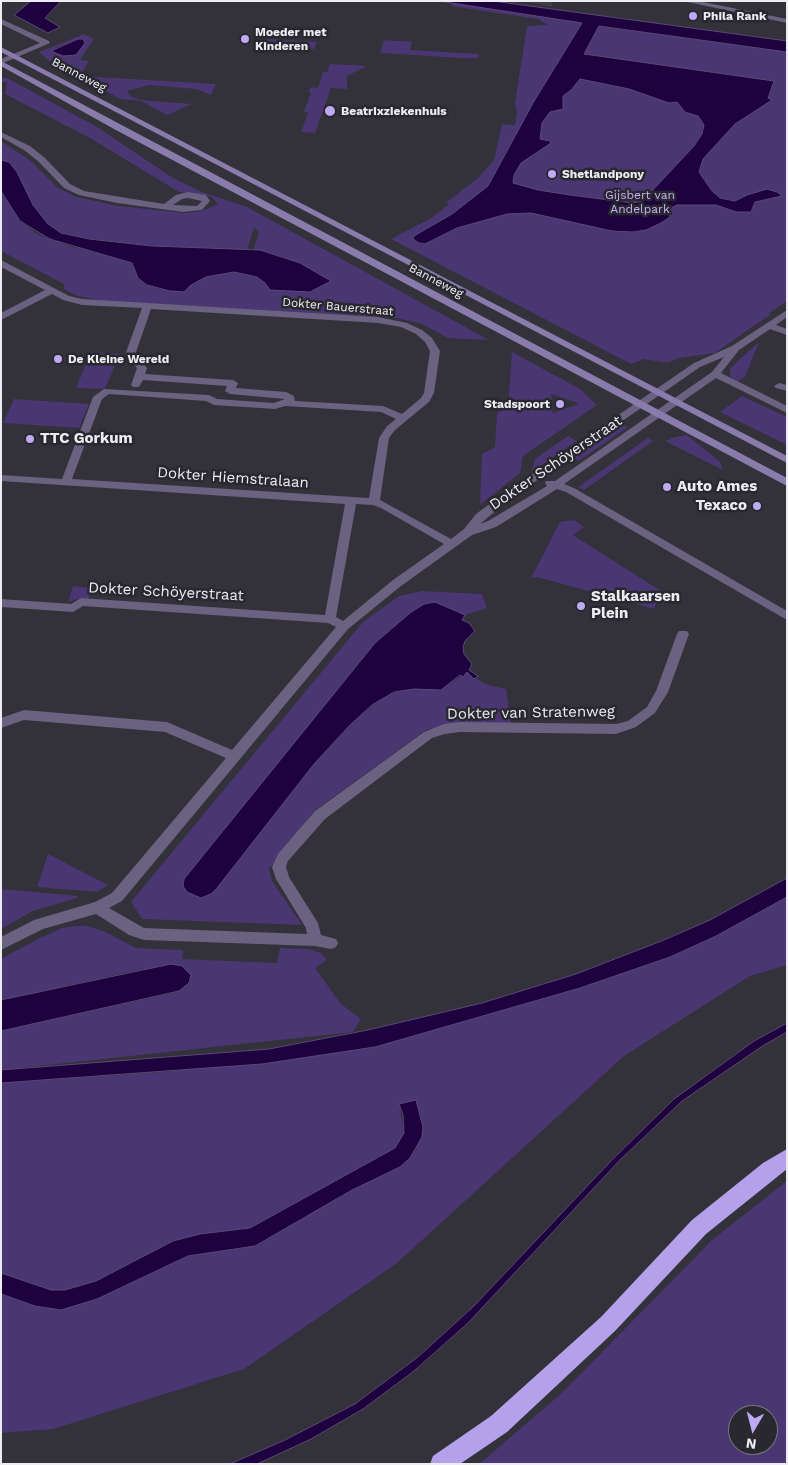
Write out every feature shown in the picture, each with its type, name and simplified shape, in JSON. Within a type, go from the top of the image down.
[{"type":"highway","points":[[441,1464],[499,1424],[608,1324],[699,1227],[770,1169],[787,1158]]},
{"type":"main road","name":"Banneweg","points":[[1,49],[787,460]]},
{"type":"main road","name":"Banneweg","points":[[1,62],[74,103],[787,483]]},
{"type":"main road","name":"Banneweg","points":[[74,103],[103,112],[135,128],[157,130]]},
{"type":"street","points":[[686,1],[704,3],[787,21]]},
{"type":"street","name":"Banneweg","points":[[1,21],[46,43],[1,62]]},
{"type":"street","points":[[1,134],[14,140],[37,156],[74,190],[116,200],[165,207]]},
{"type":"street","name":"Dokter Bauerstraat","points":[[1,264],[51,291],[82,302],[378,320],[412,328],[429,340],[435,351],[428,397],[402,418],[384,438],[374,502]]},
{"type":"street","points":[[1,317],[51,291]]},
{"type":"street","points":[[133,393],[142,368],[130,354],[147,307]]},
{"type":"street","points":[[735,348],[787,313]]},
{"type":"street","points":[[768,325],[787,332]]},
{"type":"street","name":"Dokter Schöyerstraat","points":[[1,944],[39,924],[99,907],[117,897],[344,626],[398,583],[468,532],[480,517],[697,365],[735,348]]},
{"type":"street","name":"Dokter Schöyerstraat","points":[[468,532],[492,524],[556,485],[715,374],[735,348]]},
{"type":"street","points":[[715,374],[787,410]]},
{"type":"street","points":[[139,377],[233,383],[230,391],[282,394],[289,396],[290,403]]},
{"type":"street","points":[[66,482],[99,395],[107,391],[209,398],[214,402],[275,406],[290,403],[382,409],[402,418]]},
{"type":"street","name":"Dokter Hiemstralaan","points":[[1,478],[374,502],[385,506],[452,544]]},
{"type":"street","points":[[536,478],[576,493],[787,616]]},
{"type":"street","points":[[330,619],[351,500]]},
{"type":"street","name":"Dokter Schöyerstraat","points":[[1,603],[73,608],[81,602],[330,619],[344,626]]},
{"type":"street","name":"Dokter van Stratenweg","points":[[314,940],[313,927],[283,879],[279,867],[283,858],[320,815],[428,735],[444,729],[460,727],[616,728],[632,724],[651,710],[662,692],[683,634]]},
{"type":"street","points":[[1,722],[24,715],[167,727],[235,756]]},
{"type":"street","points":[[99,907],[105,913],[134,931],[144,934],[314,940],[331,943]]},
{"type":"green space","name":"Gijsbert van Andelpark","points":[[453,3],[579,21],[581,24],[787,52],[787,301],[715,353],[679,358],[668,363],[644,359],[631,364],[391,239],[431,218],[448,205],[447,202],[478,178],[494,160],[502,124],[515,125],[517,113],[515,103],[527,26],[548,25],[538,19],[451,6]]},
{"type":"green space","points":[[84,34],[94,39],[80,60],[89,61],[80,76],[216,84],[211,95],[196,89],[149,85],[127,91],[130,96],[141,100],[192,104],[167,115],[141,101],[121,99],[54,65],[39,52]],"holes":[[[82,39],[76,55],[56,54],[55,48]]]},
{"type":"green space","points":[[268,39],[317,42],[314,49],[265,46]]},
{"type":"green space","points":[[384,40],[412,42],[410,50],[479,54],[478,58],[463,58],[380,53]]},
{"type":"green space","points":[[330,64],[367,66],[347,76],[347,89],[331,88],[315,133],[301,132],[308,113],[304,112],[311,93],[308,92],[311,87],[318,88],[323,72],[327,72]]},
{"type":"green space","points":[[1,77],[9,79],[97,127],[173,178],[202,192],[247,207],[489,340],[448,338],[422,324],[397,318],[103,301],[78,296],[64,289],[64,284],[1,251],[1,191],[20,221],[39,235],[69,246],[127,261],[135,267],[138,279],[155,288],[184,292],[191,285],[206,277],[234,272],[257,277],[269,287],[310,292],[285,257],[253,250],[259,233],[254,227],[247,250],[152,246],[78,237],[57,231],[48,224],[33,205],[17,172],[1,159],[1,141],[31,161],[58,188],[76,197],[118,206],[185,213],[202,211],[218,204],[213,198],[206,195],[179,192],[90,138],[5,94],[7,83],[1,81]]},
{"type":"green space","points":[[759,342],[745,377],[737,382],[730,376],[730,368]]},
{"type":"green space","points":[[91,352],[120,354],[105,389],[76,388]]},
{"type":"green space","points":[[512,352],[580,389],[597,405],[523,456],[520,473],[480,505],[482,454],[495,447],[497,413],[508,407]],"holes":[[[551,394],[578,403],[553,413]]]},
{"type":"green space","points":[[742,396],[787,417],[787,445],[720,412]]},
{"type":"green space","points":[[14,399],[89,404],[79,428],[3,423]]},
{"type":"green space","points":[[622,424],[628,427],[580,460],[574,460],[575,457]]},
{"type":"green space","points":[[687,435],[720,462],[723,470],[665,441],[670,438]]},
{"type":"green space","points":[[568,436],[577,441],[535,470],[532,470],[535,459]]},
{"type":"green space","points":[[648,438],[653,441],[584,490],[578,487]]},
{"type":"green space","points":[[574,520],[584,527],[573,535],[661,591],[654,609],[537,577],[531,578],[560,522]]},
{"type":"green space","points":[[73,586],[92,588],[88,599],[81,598],[68,602]]},
{"type":"green space","points":[[422,591],[482,594],[487,608],[465,615],[455,610],[410,613],[375,643],[300,736],[211,894],[314,764],[358,717],[385,696],[407,689],[441,690],[467,672],[485,684],[506,689],[511,723],[449,724],[426,730],[314,811],[269,869],[272,881],[302,925],[142,919],[131,902],[363,622],[399,596]]},
{"type":"green space","points":[[48,854],[108,885],[97,892],[37,887]]},
{"type":"green space","points":[[1,889],[78,896],[77,898],[33,911],[1,929]]},
{"type":"green space","points":[[787,897],[787,965],[750,976],[624,1056],[397,1263],[244,1369],[53,1429],[1,1433],[1,1294],[35,1306],[61,1310],[97,1299],[188,1256],[255,1246],[352,1190],[400,1167],[417,1149],[399,1104],[404,1133],[395,1148],[250,1228],[200,1234],[173,1241],[96,1281],[65,1290],[51,1290],[1,1273],[1,1083],[164,1072],[375,1047],[580,988],[670,957],[716,936]]},
{"type":"green space","points":[[88,926],[105,932],[136,948],[183,950],[182,959],[277,963],[280,948],[309,949],[321,953],[327,960],[315,968],[341,1004],[361,1019],[353,1032],[1,1070],[1,1031],[174,993],[189,983],[191,975],[142,969],[1,1000],[1,959],[62,928]]},
{"type":"green space","points":[[787,1181],[787,1464],[479,1464],[563,1392],[712,1240]]},
{"type":"shaded area","points":[[31,1],[61,1],[45,18],[60,27],[48,33],[14,15]]},
{"type":"shaded area","points":[[439,1],[493,1],[787,41],[787,52],[599,26],[584,54],[774,81],[768,98],[772,100],[735,124],[703,159],[699,172],[712,191],[720,198],[735,201],[767,189],[777,192],[782,196],[755,202],[751,212],[736,212],[716,205],[677,205],[669,209],[670,217],[661,223],[646,230],[633,232],[612,231],[531,213],[507,214],[457,228],[425,244],[413,239],[414,236],[452,214],[488,186],[533,103],[582,23]],"holes":[[[580,79],[629,89],[669,103],[677,102],[685,112],[698,116],[704,125],[702,134],[694,146],[651,192],[641,197],[642,201],[633,203],[570,195],[538,190],[513,183],[514,175],[521,163],[551,143],[550,141],[540,139],[542,123],[550,112],[563,109],[563,96]]]},
{"type":"shaded area","points":[[78,39],[83,39],[85,43],[76,55],[63,56],[51,51]]},
{"type":"shaded area","points":[[1,160],[9,162],[17,172],[33,205],[48,224],[61,233],[89,239],[152,246],[260,250],[300,263],[331,281],[310,292],[270,290],[257,277],[234,272],[206,277],[191,285],[184,292],[170,291],[147,285],[138,278],[132,263],[50,239],[20,221],[1,191]]},
{"type":"shaded area","points":[[435,602],[465,615],[462,620],[469,623],[475,631],[465,641],[463,647],[464,654],[472,664],[469,670],[478,676],[474,679],[467,672],[463,677],[460,675],[441,690],[414,689],[394,692],[372,705],[350,725],[314,764],[217,888],[211,894],[201,898],[187,892],[183,886],[184,879],[375,643],[410,613],[424,604]]},
{"type":"shaded area","points":[[787,878],[787,897],[716,936],[670,957],[580,988],[375,1047],[262,1064],[1,1083],[1,1070],[269,1049],[368,1030],[482,1003],[576,974],[664,940],[710,920]]},
{"type":"shaded area","points":[[171,964],[182,966],[191,975],[189,983],[179,991],[1,1031],[1,1000]]},
{"type":"shaded area","points":[[787,1023],[787,1032],[764,1045],[682,1101],[619,1161],[468,1323],[414,1371],[363,1409],[311,1439],[257,1464],[230,1464],[285,1440],[355,1404],[418,1357],[474,1306],[611,1161],[674,1099],[754,1041]]},
{"type":"shaded area","points":[[416,1100],[423,1127],[422,1137],[410,1158],[400,1167],[352,1190],[255,1246],[188,1256],[97,1299],[61,1310],[35,1306],[1,1294],[1,1273],[51,1290],[65,1290],[96,1281],[173,1241],[200,1234],[250,1228],[395,1148],[404,1133],[403,1115],[399,1104]]},
{"type":"place","name":"Phila Rank","points":[[693,16]]},
{"type":"place","name":"Moeder met Kinderen","points":[[245,39]]},
{"type":"place","name":"Beatrixziekenhuis","points":[[330,111]]},
{"type":"place","name":"Shetlandpony","points":[[552,174]]},
{"type":"place","name":"De Kleine Wereld","points":[[58,359]]},
{"type":"place","name":"Stadspoort","points":[[560,404]]},
{"type":"place","name":"TTC Gorkum","points":[[30,439]]},
{"type":"place","name":"Auto Ames","points":[[667,487]]},
{"type":"place","name":"Texaco","points":[[757,506]]},
{"type":"place","name":"Stalkaarsen Plein","points":[[581,606]]}]
